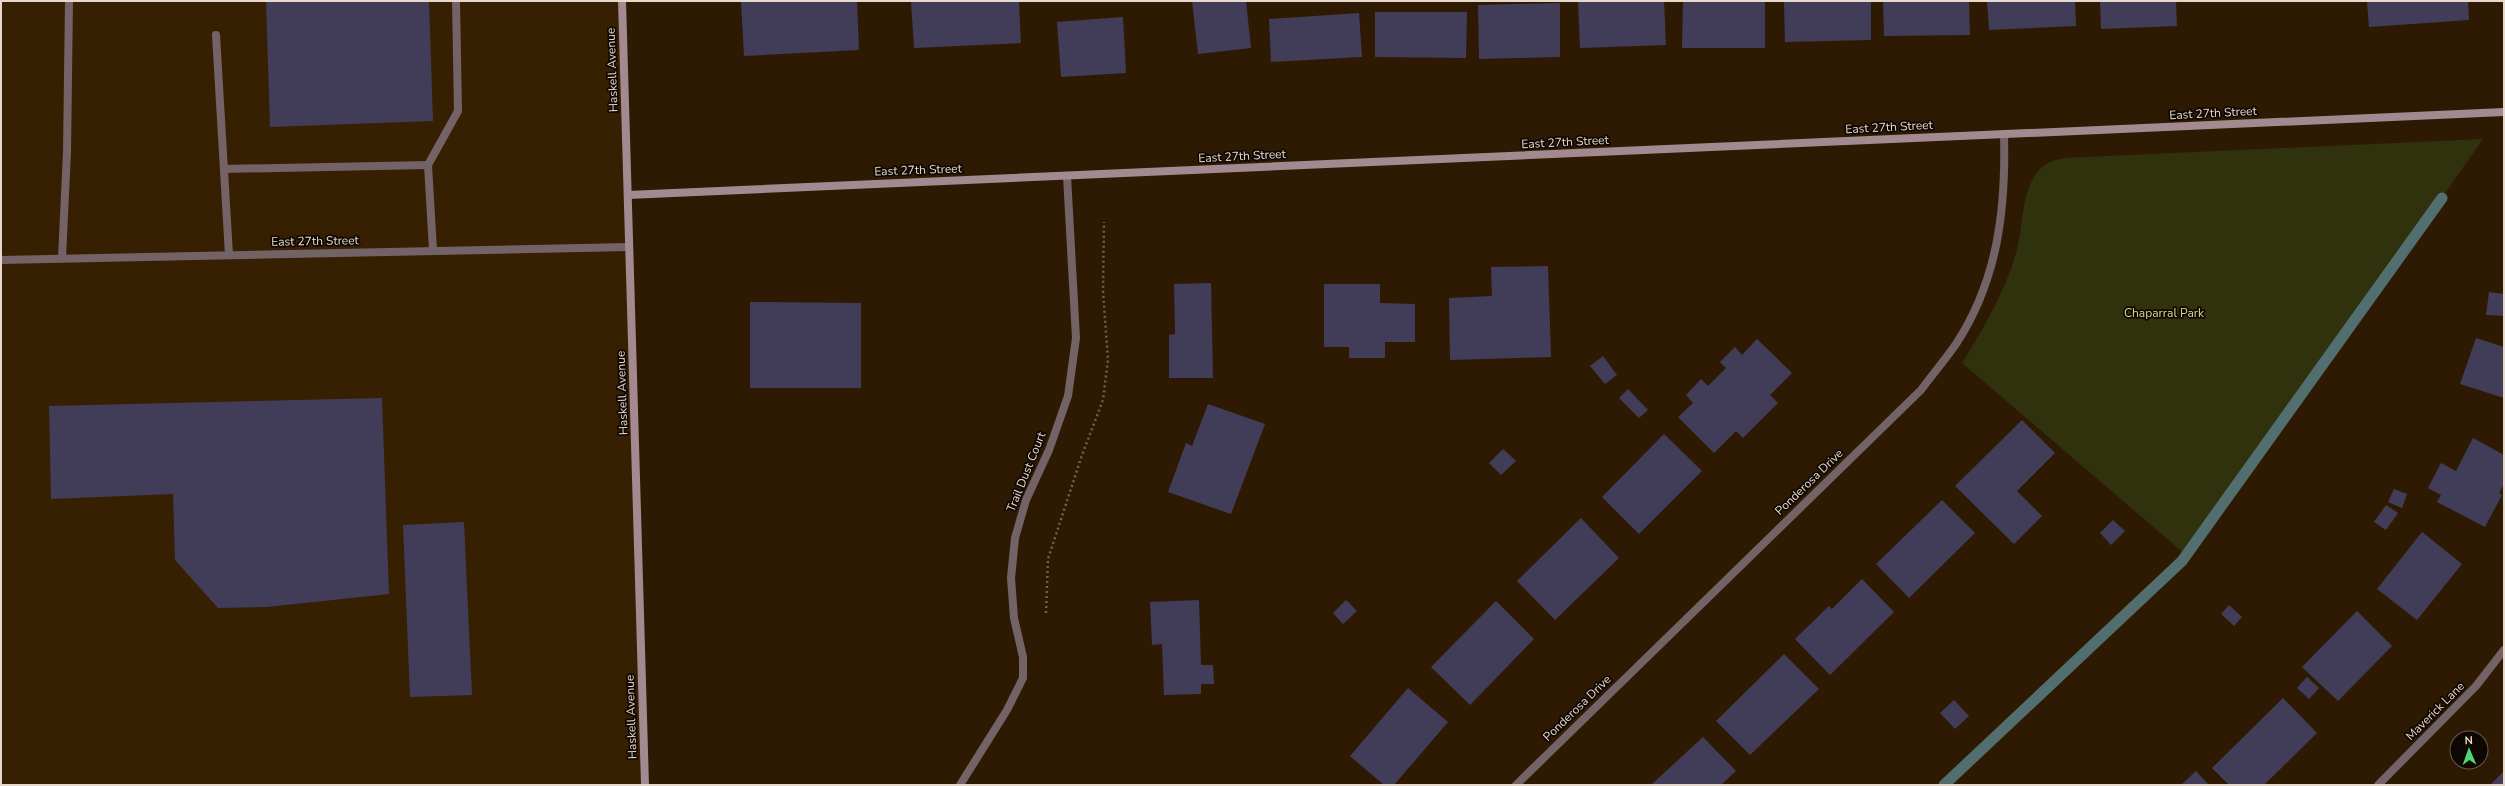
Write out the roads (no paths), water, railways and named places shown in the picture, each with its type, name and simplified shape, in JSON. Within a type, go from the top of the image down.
[{"type":"street","points":[[62,258],[67,152],[69,1]]},
{"type":"street","points":[[434,250],[428,166],[458,111],[456,1]]},
{"type":"street","name":"Haskell Avenue","points":[[622,1],[645,785]]},
{"type":"street","points":[[216,35],[229,255]]},
{"type":"street","name":"East 27th Street","points":[[628,195],[2504,112]]},
{"type":"street","name":"Ponderosa Drive","points":[[1516,785],[1921,390],[1956,343],[1984,290],[2000,233],[2005,177],[2004,134]]},
{"type":"street","points":[[224,169],[428,166]]},
{"type":"street","name":"Trail Dust Court","points":[[960,785],[1007,710],[1023,678],[1023,657],[1014,618],[1011,578],[1015,538],[1026,500],[1049,450],[1068,396],[1076,338],[1067,176]]},
{"type":"street","name":"East 27th Street","points":[[1,260],[629,247]]},
{"type":"street","name":"Maverick Lane","points":[[2378,785],[2476,686],[2504,650]]},
{"type":"waterway","points":[[1944,785],[2182,561],[2442,198]]},
{"type":"park label","name":"Chaparral Park","points":[[2164,313]]}]
